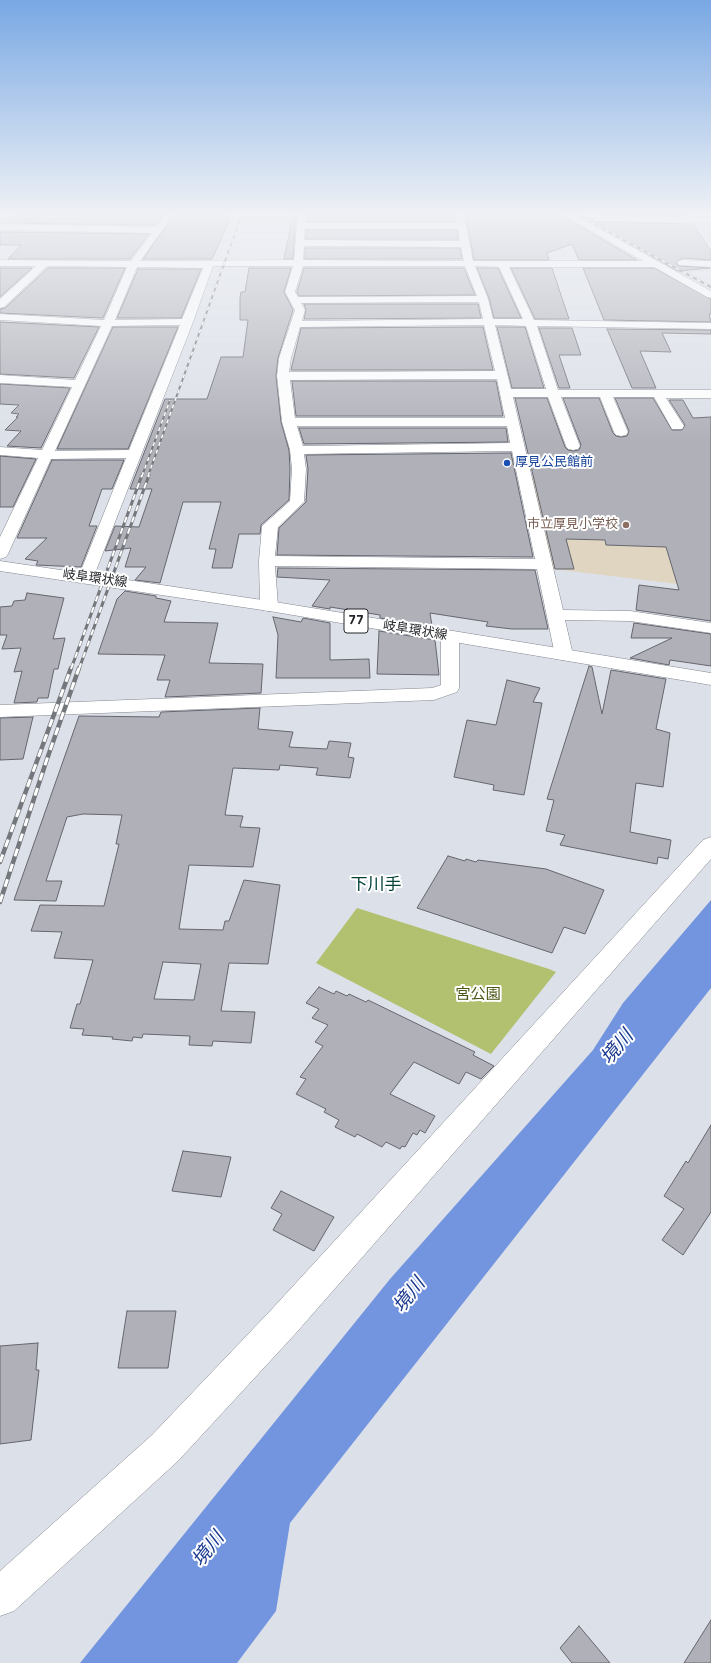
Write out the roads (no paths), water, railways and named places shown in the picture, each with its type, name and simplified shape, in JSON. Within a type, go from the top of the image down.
[{"type":"street","points":[[0,305],[18,289]]},
{"type":"street","points":[[0,554],[123,289]]},
{"type":"street","points":[[86,578],[200,289]]},
{"type":"street","points":[[269,606],[267,561],[270,526],[297,502],[299,469],[297,450],[289,422],[283,376],[285,358],[297,324],[300,310],[290,292],[291,289]]},
{"type":"street","points":[[479,289],[483,299],[502,375],[564,655]]},
{"type":"street","points":[[514,289],[530,322],[553,394],[573,446]]},
{"type":"street","points":[[701,289],[711,294]]},
{"type":"street","points":[[294,300],[483,299]]},
{"type":"street","points":[[0,317],[108,323],[188,322]]},
{"type":"street","points":[[297,324],[530,322],[711,326]]},
{"type":"street","points":[[283,376],[502,375]]},
{"type":"street","points":[[0,379],[79,384]]},
{"type":"street","points":[[506,393],[711,394]]},
{"type":"street","points":[[605,394],[620,432]]},
{"type":"street","points":[[658,394],[677,426]]},
{"type":"street","points":[[289,422],[512,422]]},
{"type":"street","points":[[297,450],[518,447]]},
{"type":"street","points":[[0,451],[46,455],[135,454]]},
{"type":"street","points":[[267,561],[544,564]]},
{"type":"street","name":"岐阜環状線","points":[[0,566],[269,606],[711,679]]},
{"type":"street","points":[[555,615],[630,616],[711,628]]},
{"type":"street","points":[[0,711],[434,694],[450,688],[450,636]]},
{"type":"street","points":[[0,1597],[171,1442],[284,1321],[706,858]]},
{"type":"water","name":"境川","points":[[711,900],[711,988],[290,1523],[276,1611],[237,1663],[80,1663],[390,1279],[593,1050],[623,1003]]},
{"type":"railway","points":[[148,476],[215,289]]},
{"type":"railway","points":[[142,476],[170,400]]},
{"type":"railway","points":[[71,669],[142,475]]},
{"type":"railway","points":[[79,669],[149,475]]},
{"type":"railway","points":[[0,862],[71,668]]},
{"type":"railway","points":[[0,902],[47,759],[79,668]]},
{"type":"place","name":"厚見公民館前","points":[[507,463]]},
{"type":"place","name":"市立厚見小学校","points":[[626,525]]},
{"type":"district","name":"下川手","points":[[376,886]]},
{"type":"park label","name":"宮公園","points":[[478,995]]}]
